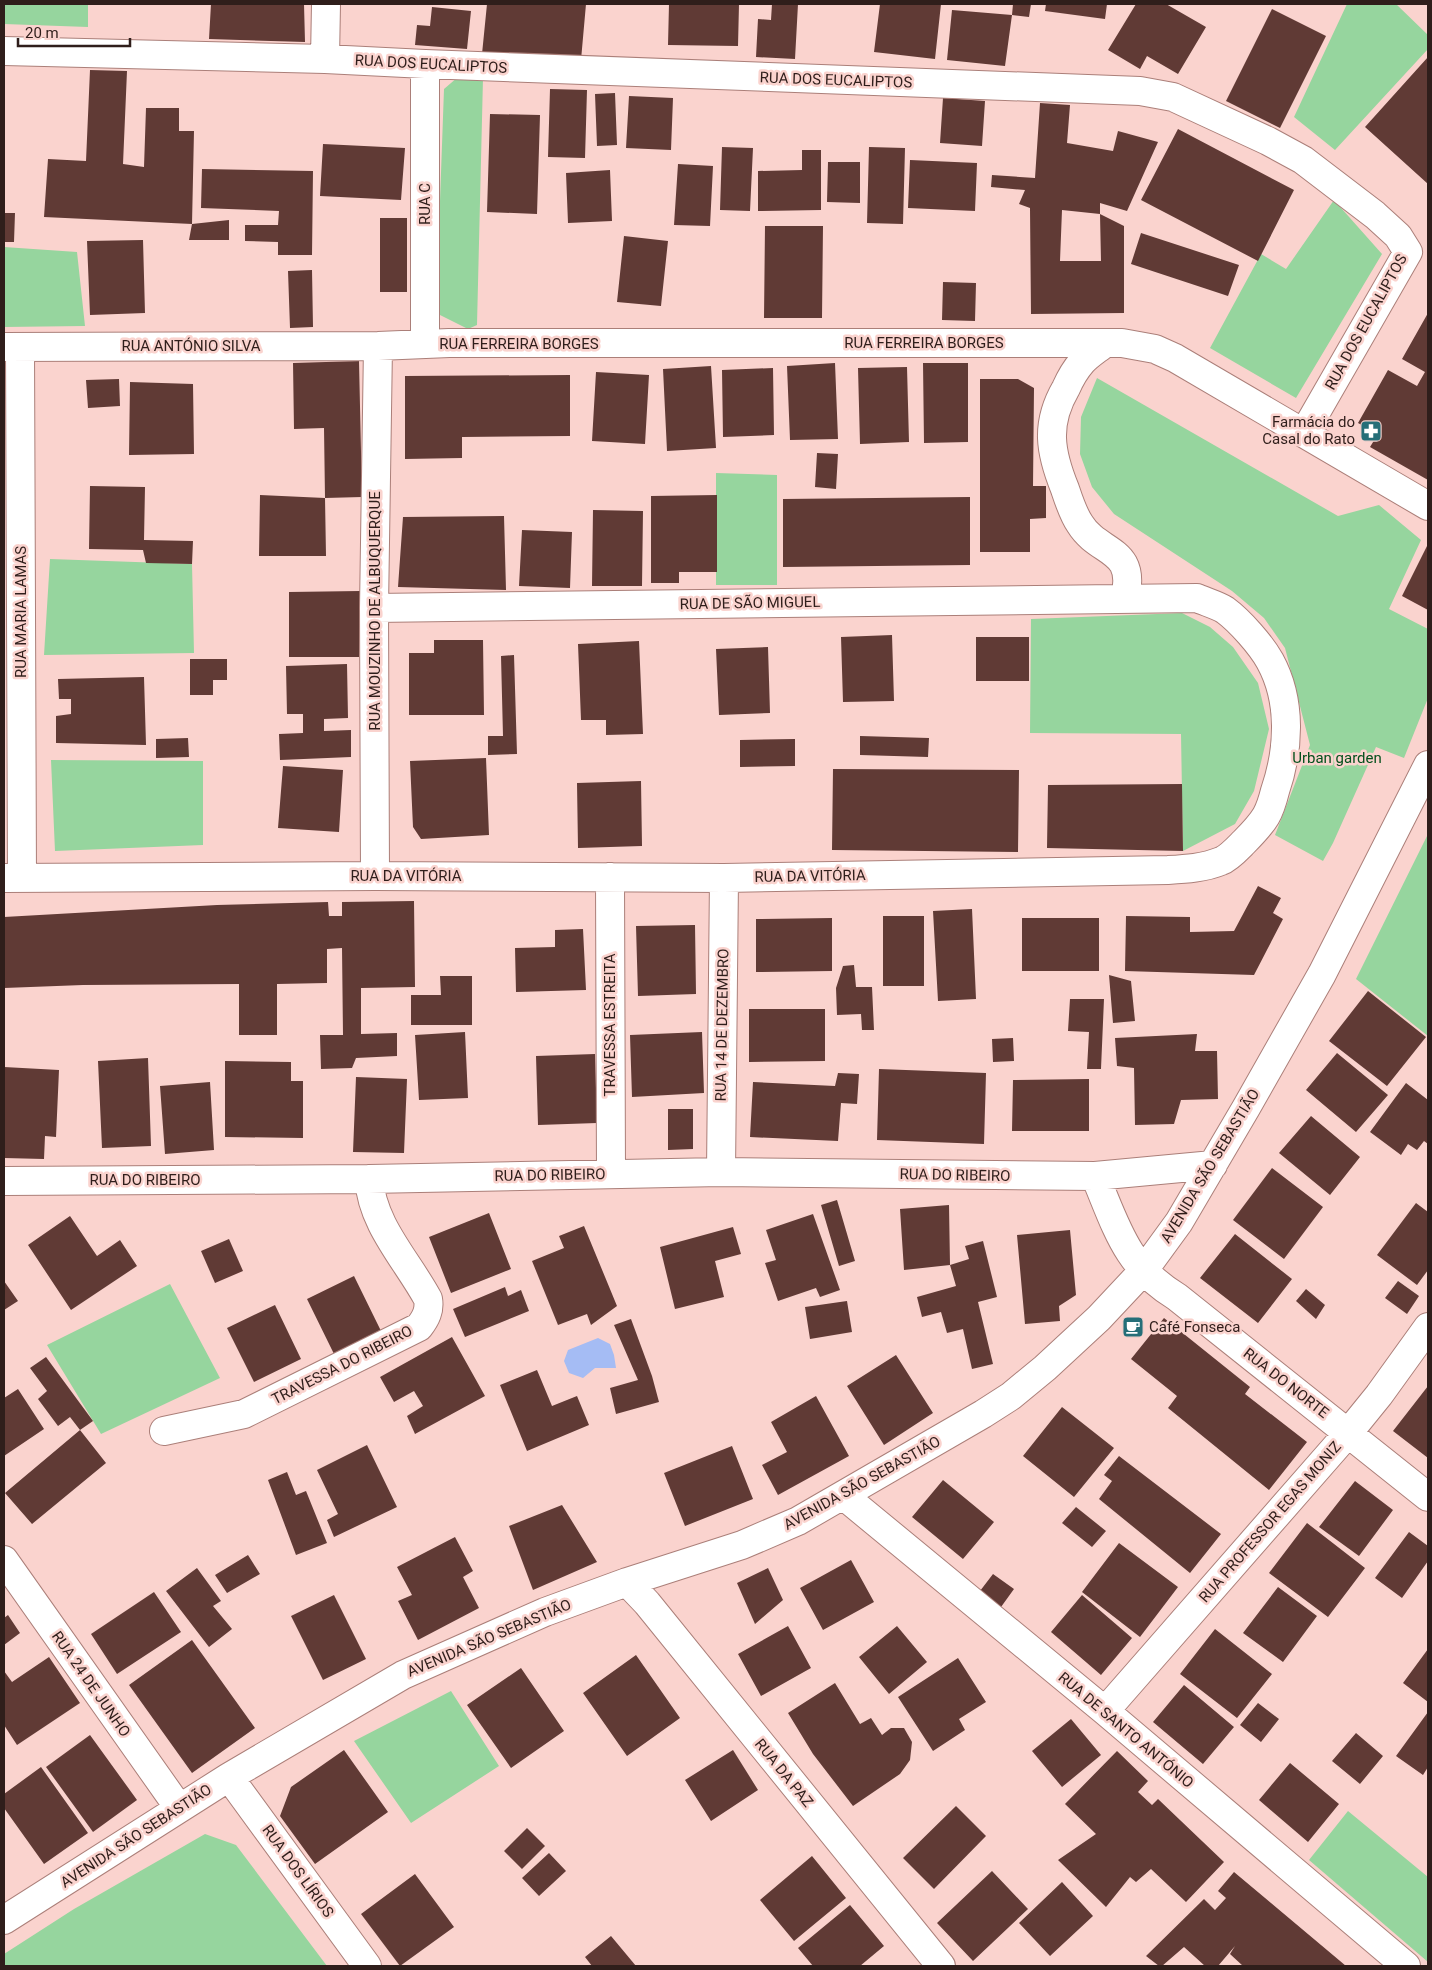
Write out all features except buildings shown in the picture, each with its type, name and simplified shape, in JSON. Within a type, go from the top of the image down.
[{"type":"street","points":[[325,59],[326,4]]},
{"type":"street","name":"RUA DOS EUCALIPTOS","points":[[4,51],[325,59],[1140,91],[1173,97],[1268,141],[1318,170],[1368,209],[1398,236],[1408,252],[1304,433]]},
{"type":"street","name":"RUA C","points":[[425,64],[425,344]]},
{"type":"street","points":[[1105,343],[1082,362],[1073,374],[1054,411],[1051,435],[1054,459],[1080,524],[1088,535],[1119,558],[1126,569],[1128,578],[1125,598]]},
{"type":"street","name":"RUA FERREIRA BORGES","points":[[378,346],[425,344],[1122,343],[1155,349],[1175,358],[1428,506]]},
{"type":"street","name":"RUA ANTÓNIO SILVA","points":[[12,347],[378,346]]},
{"type":"street","name":"RUA MOUZINHO DE ALBUQUERQUE","points":[[375,876],[374,608],[378,346]]},
{"type":"street","name":"RUA MARIA LAMAS","points":[[12,347],[13,878]]},
{"type":"street","name":"RUA DE SÃO MIGUEL","points":[[374,608],[1125,598]]},
{"type":"street","name":"RUA DA VITÓRIA","points":[[13,878],[375,876],[724,878],[1168,870],[1196,868],[1222,861],[1258,829],[1267,814],[1280,776],[1285,751],[1286,721],[1282,690],[1270,661],[1244,628],[1224,610],[1197,598],[1125,598]]},
{"type":"street","name":"AVENIDA SÃO SEBASTIÃO","points":[[4,1920],[229,1776],[403,1675],[545,1612],[627,1582],[742,1545],[798,1522],[1011,1396],[1077,1338],[1144,1270],[1179,1222],[1322,974],[1428,765]]},
{"type":"street","name":"TRAVESSA ESTREITA","points":[[610,877],[611,1174]]},
{"type":"street","name":"RUA 14 DE DEZEMBRO","points":[[721,1172],[724,878]]},
{"type":"street","name":"RUA DO RIBEIRO","points":[[4,1181],[369,1179],[721,1172],[1096,1176],[1213,1165]]},
{"type":"street","points":[[1096,1176],[1118,1232],[1129,1254],[1144,1270]]},
{"type":"street","name":"TRAVESSA DO RIBEIRO","points":[[164,1431],[244,1414],[419,1327],[426,1318],[429,1307],[428,1299],[377,1215],[370,1196],[369,1179]]},
{"type":"street","name":"RUA DO NORTE","points":[[1144,1270],[1160,1286],[1177,1297],[1349,1432],[1428,1497]]},
{"type":"street","name":"RUA PROFESSOR EGAS MONIZ","points":[[1105,1711],[1349,1432],[1379,1395],[1428,1327]]},
{"type":"street","name":"RUA DE SANTO ANTÓNIO","points":[[844,1496],[1105,1711],[1406,1966]]},
{"type":"street","name":"RUA 24 DE JUNHO","points":[[4,1560],[179,1808]]},
{"type":"street","name":"RUA DA PAZ","points":[[627,1582],[647,1603],[941,1966]]},
{"type":"street","name":"RUA DOS LÍRIOS","points":[[229,1776],[367,1966]]},
{"type":"green space","points":[[4,4],[88,4],[88,27],[4,24]]},
{"type":"green space","points":[[1347,4],[1396,4],[1428,35],[1428,49],[1335,150],[1294,117]]},
{"type":"green space","points":[[458,77],[483,78],[477,325],[468,329],[436,313],[444,89]]},
{"type":"green space","points":[[1334,200],[1382,254],[1296,398],[1210,348],[1261,254],[1286,269]]},
{"type":"green space","points":[[4,247],[77,252],[85,326],[4,327]]},
{"type":"green space","name":"Urban garden","points":[[1097,378],[1338,516],[1379,505],[1421,540],[1389,609],[1428,629],[1428,698],[1404,758],[1376,747],[1323,861],[1275,835],[1310,745],[1285,648],[1264,618],[1232,591],[1114,514],[1092,487],[1080,454],[1081,417]]},
{"type":"green space","points":[[716,473],[777,475],[777,585],[716,585]]},
{"type":"green space","points":[[50,559],[192,564],[194,653],[44,655]]},
{"type":"green space","points":[[1182,613],[1210,627],[1233,647],[1258,683],[1269,729],[1254,791],[1235,824],[1183,851],[1181,734],[1030,733],[1031,619]]},
{"type":"green space","points":[[51,760],[203,761],[203,845],[55,851]]},
{"type":"green space","points":[[1428,834],[1428,1036],[1356,979]]},
{"type":"green space","points":[[170,1284],[220,1378],[101,1434],[47,1345]]},
{"type":"green space","points":[[451,1691],[499,1766],[411,1823],[354,1741]]},
{"type":"green space","points":[[1348,1811],[1428,1877],[1428,1962],[1309,1860]]},
{"type":"green space","points":[[205,1834],[236,1845],[327,1966],[4,1966],[4,1954],[74,1909]]},
{"type":"water","points":[[598,1338],[610,1344],[616,1368],[595,1368],[583,1378],[569,1373],[564,1361],[568,1350]]},
{"type":"place","name":"Farmácia do Casal do Rato","points":[[1371,431]]},
{"type":"place","name":"Café Fonseca","points":[[1133,1327]]}]
